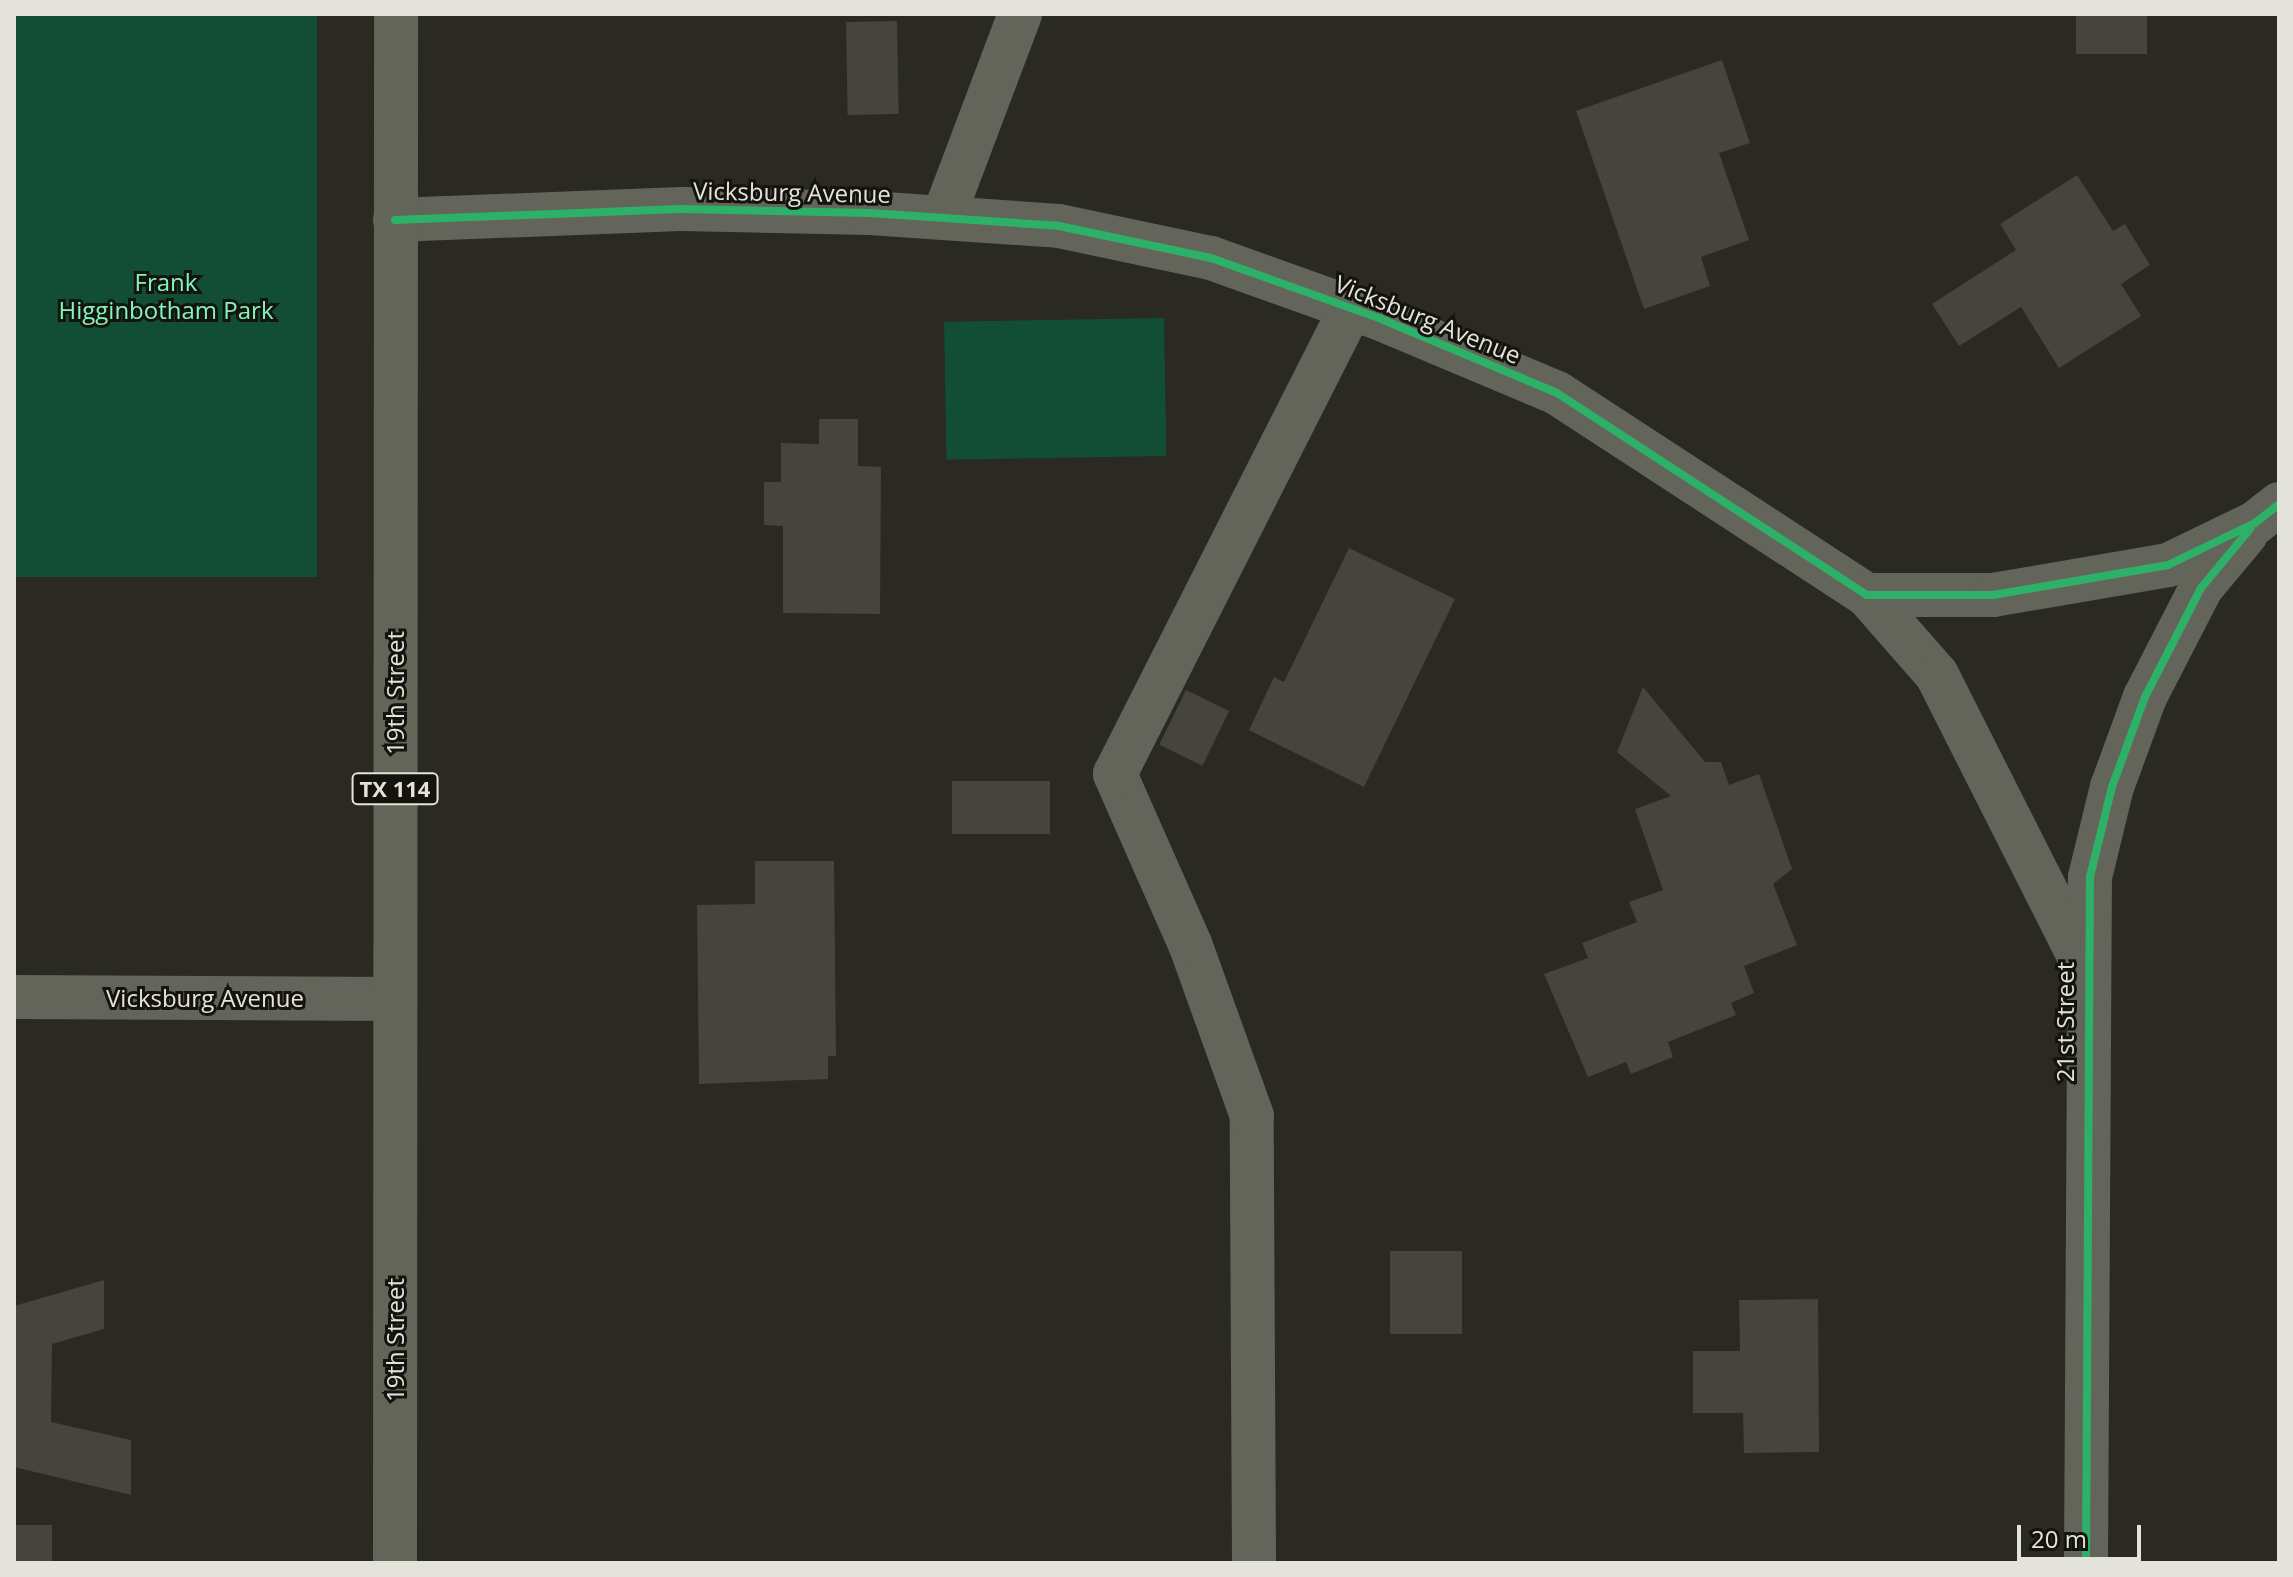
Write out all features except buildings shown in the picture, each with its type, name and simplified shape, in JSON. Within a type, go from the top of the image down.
[{"type":"main road","name":"19th Street","points":[[395,1563],[396,14]]},
{"type":"street","points":[[943,218],[1020,14]]},
{"type":"street","name":"Vicksburg Avenue","points":[[395,220],[681,209],[943,218],[1059,226],[1211,258],[1351,308],[1557,393],[1867,595]]},
{"type":"street","points":[[1254,1563],[1252,1116],[1190,944],[1115,774],[1351,308]]},
{"type":"street","points":[[1867,595],[1993,595],[2168,565],[2267,513]]},
{"type":"street","name":"21st Street","points":[[2086,1563],[2085,968],[2090,877],[2112,787],[2145,697],[2201,588],[2267,513]]},
{"type":"street","name":"21st Street","points":[[1867,595],[1937,675],[2085,968]]},
{"type":"street","name":"Vicksburg Avenue","points":[[14,997],[395,999]]},
{"type":"green space","name":"Frank Higginbotham Park","points":[[14,14],[317,14],[317,577],[14,577]]},
{"type":"green space","points":[[1164,318],[1166,456],[946,460],[944,322]]},
{"type":"cycle path","points":[[395,220],[681,209],[870,213],[1059,226],[1211,258],[1381,319],[1557,393],[1867,595],[1993,595],[2168,565],[2255,523],[2279,504]]},
{"type":"cycle path","points":[[2086,1563],[2090,877],[2112,787],[2145,697],[2201,588],[2250,529]]}]
